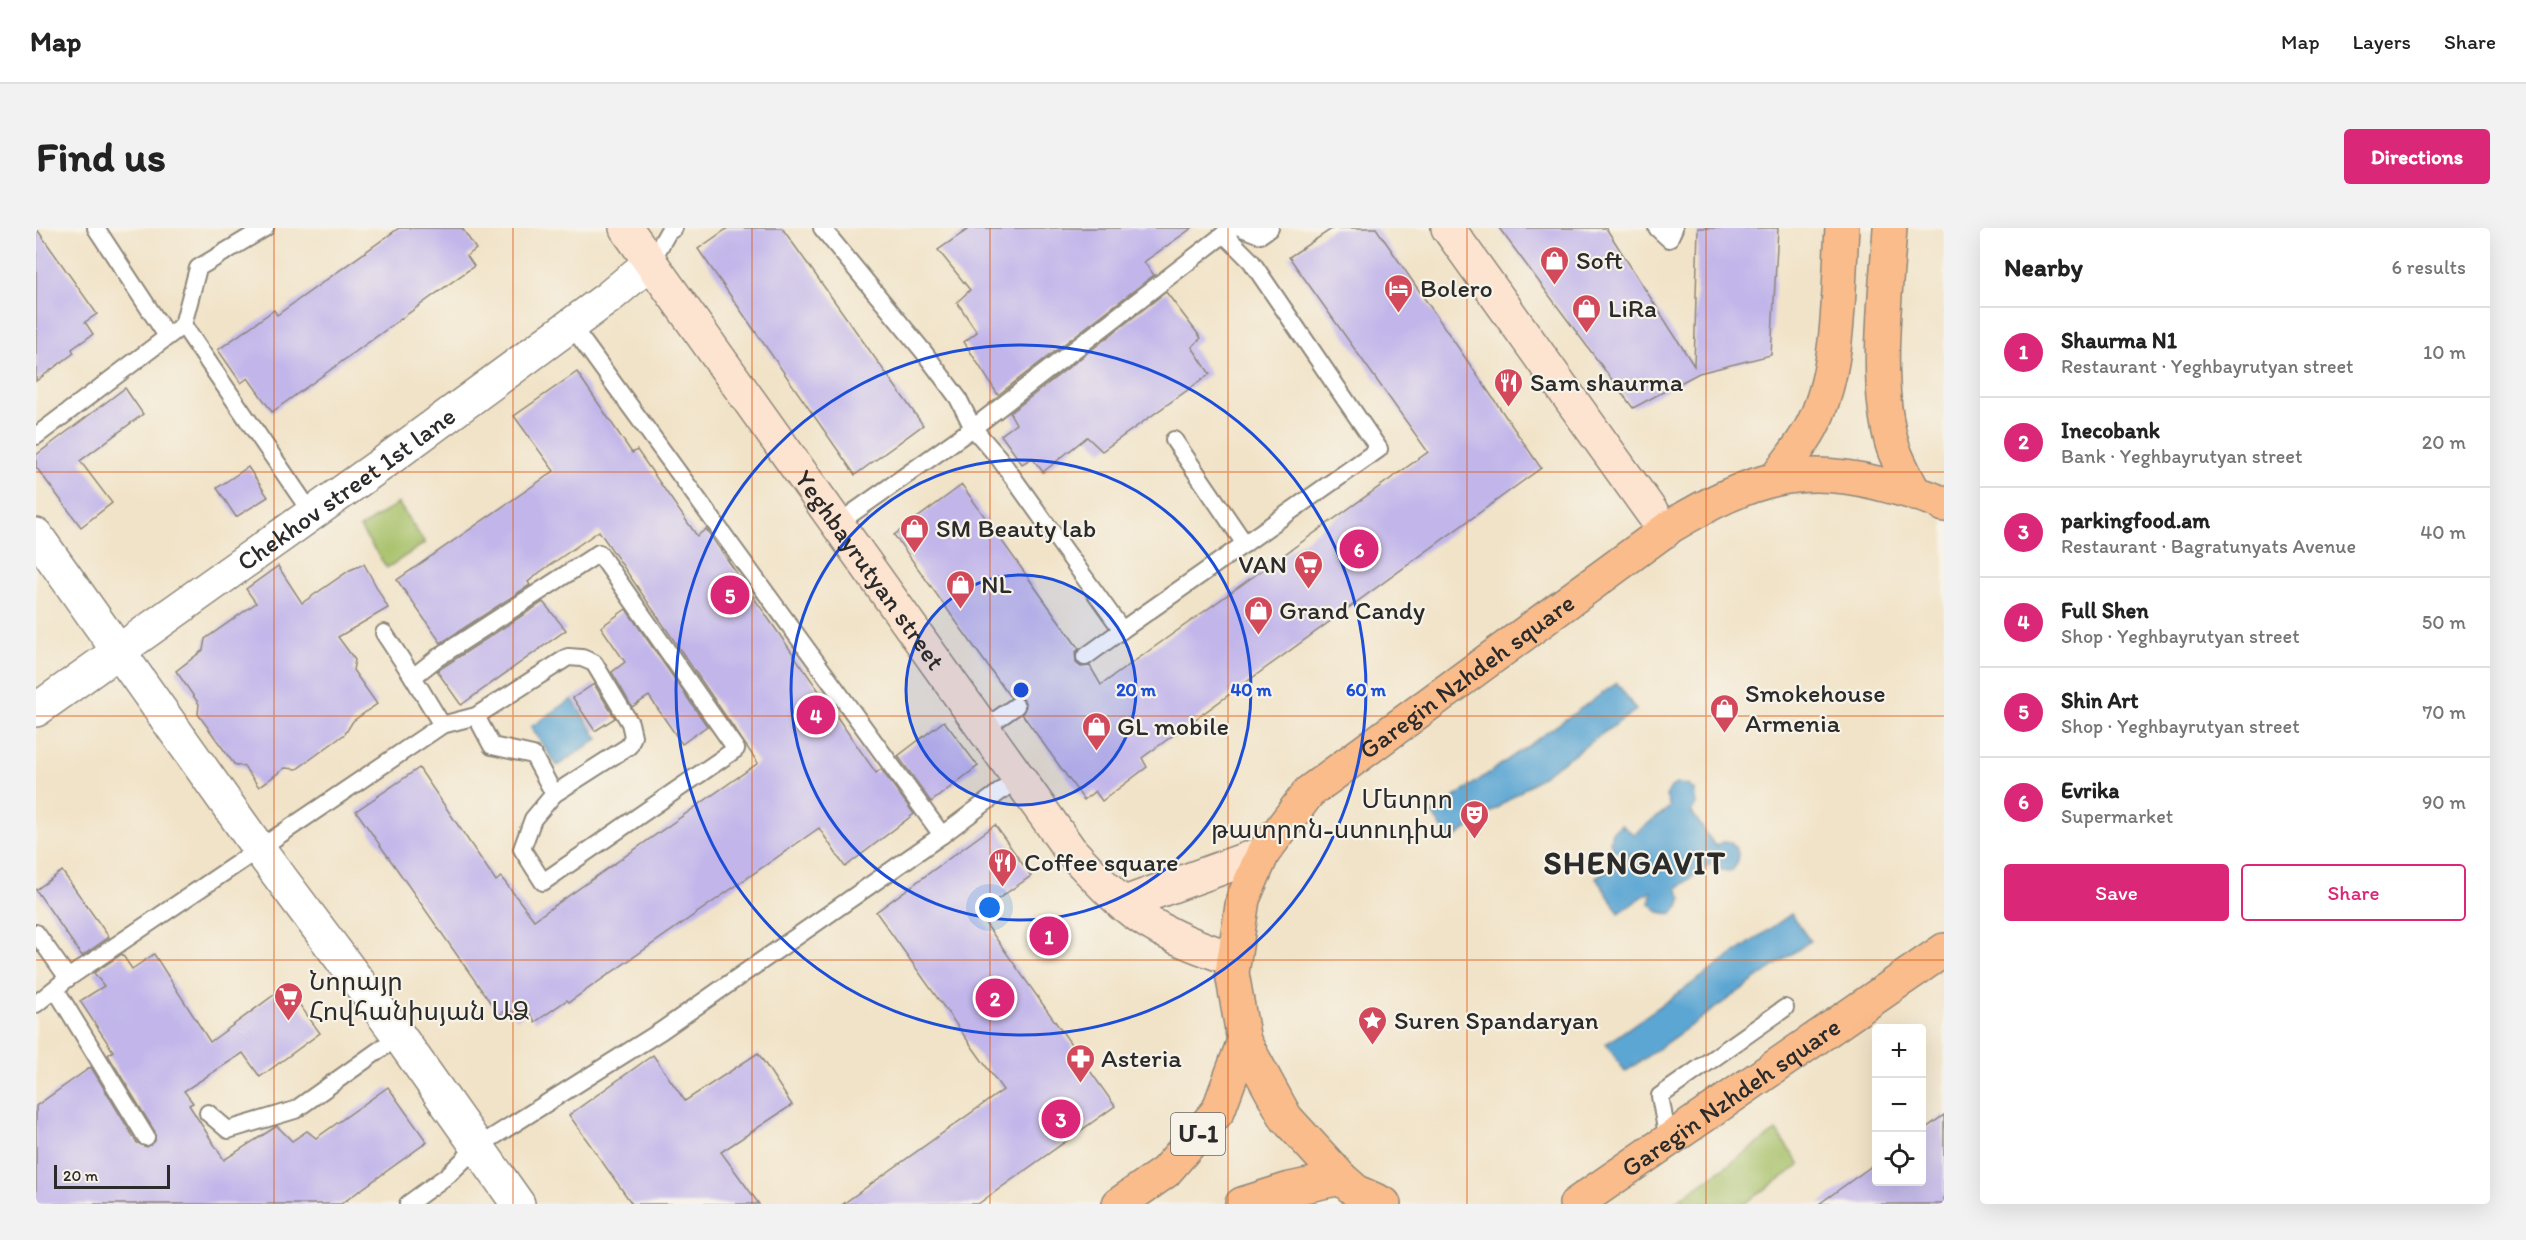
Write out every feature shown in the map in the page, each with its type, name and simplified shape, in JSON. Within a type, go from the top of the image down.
[{"type":"main road","points":[[1777,477],[1811,428],[1823,397],[1834,347],[1842,228]]},
{"type":"main road","points":[[1890,228],[1882,350],[1885,410],[1892,445],[1929,499]]},
{"type":"main road","name":"Garegin Nzhdeh square","points":[[1375,1202],[1357,1192],[1341,1178],[1286,1118],[1244,1041],[1232,973],[1243,899],[1263,853],[1309,792],[1665,531],[1715,500],[1777,477],[1833,474],[1866,480],[1929,499]]},
{"type":"main road","name":"Garegin Nzhdeh square","points":[[1577,1204],[1944,950]]},
{"type":"main road","name":"Մ-1","points":[[1119,1204],[1165,1172],[1218,1111],[1244,1041]]},
{"type":"main road","points":[[1242,1204],[1290,1189],[1341,1178]]},
{"type":"street","name":"Yeghbayrutyan street","points":[[626,228],[1017,779],[1070,850],[1122,904],[1174,937],[1233,959]]},
{"type":"street","points":[[1448,228],[1665,531]]},
{"type":"street","name":"Chekhov street 1st lane","points":[[36,710],[312,514],[571,325],[651,262]]},
{"type":"street","points":[[36,535],[259,849],[399,1036],[518,1204]]},
{"type":"street","points":[[1122,904],[1263,853]]},
{"type":"lane","points":[[96,228],[167,336]]},
{"type":"lane","points":[[36,435],[183,325],[198,268],[265,228]]},
{"type":"lane","points":[[651,262],[668,232],[674,228]]},
{"type":"lane","points":[[822,228],[923,351],[958,398],[973,428],[999,458],[1122,630]]},
{"type":"lane","points":[[1242,228],[1260,235],[1270,228]]},
{"type":"lane","points":[[1657,228],[1670,239],[1674,228]]},
{"type":"lane","points":[[837,524],[973,428],[1220,233],[1251,261],[1379,449],[1085,657]]},
{"type":"lane","points":[[183,325],[312,514]]},
{"type":"lane","points":[[571,325],[942,835]]},
{"type":"lane","points":[[1174,440],[1245,544]]},
{"type":"lane","points":[[36,1004],[442,725],[476,716],[568,657],[582,658],[594,663],[630,723],[633,736],[629,746],[554,794],[533,819],[522,849],[543,882],[736,749],[599,553],[437,658],[413,677]]},
{"type":"lane","points":[[384,633],[442,725]]},
{"type":"lane","points":[[983,729],[1016,706]]},
{"type":"lane","points":[[476,716],[492,746],[533,755],[554,794]]},
{"type":"lane","points":[[408,1204],[447,1175],[477,1147],[661,1030],[942,835],[1017,779]]},
{"type":"lane","points":[[36,933],[146,1137]]},
{"type":"lane","points":[[1668,1140],[1660,1096],[1785,1008]]},
{"type":"lane","points":[[208,1113],[228,1130],[295,1110],[399,1036]]},
{"type":"green space","points":[[398,503],[425,543],[387,568],[360,528]]},
{"type":"green space","points":[[1776,1131],[1800,1165],[1744,1204],[1672,1204]]},
{"type":"water","points":[[1617,683],[1636,710],[1450,841],[1432,813]]},
{"type":"water","points":[[572,699],[598,739],[557,766],[531,727]]},
{"type":"water","points":[[1677,784],[1687,785],[1694,790],[1696,805],[1691,811],[1715,846],[1723,842],[1731,842],[1738,853],[1737,864],[1731,871],[1721,870],[1713,863],[1677,888],[1682,898],[1679,907],[1671,914],[1659,912],[1650,903],[1651,891],[1619,913],[1596,877],[1630,854],[1614,850],[1610,842],[1612,832],[1621,825],[1634,834],[1670,807],[1666,796],[1671,787]]},
{"type":"water","points":[[1791,914],[1810,941],[1625,1072],[1606,1044]]},
{"type":"building","points":[[36,228],[97,314],[85,322],[93,334],[72,349],[74,353],[36,381]]},
{"type":"building","points":[[399,228],[462,228],[476,249],[467,256],[474,266],[272,412],[248,378],[241,383],[218,350],[274,310],[277,315]]},
{"type":"building","points":[[728,228],[782,228],[923,425],[855,475],[698,249]]},
{"type":"building","points":[[970,228],[1192,228],[1144,262],[1154,275],[998,395],[964,342],[977,332],[957,302],[970,290],[938,250]]},
{"type":"building","points":[[1333,228],[1376,228],[1541,468],[1142,758],[1147,767],[1102,801],[1095,791],[1084,800],[1022,714],[1026,706],[1024,700],[1016,696],[1010,697],[894,535],[962,485],[1079,649],[1075,653],[1076,663],[1081,667],[1090,666],[1101,685],[1428,452],[1289,257]]},
{"type":"building","points":[[1499,228],[1606,228],[1694,366],[1698,228],[1778,228],[1771,355],[1699,373],[1633,408]]},
{"type":"building","points":[[1166,292],[1201,338],[1192,347],[1210,374],[1102,451],[1087,437],[1043,472],[1032,458],[1022,464],[1001,435],[1016,424],[1010,413]]},
{"type":"building","points":[[577,372],[632,453],[637,450],[697,536],[706,529],[876,773],[881,769],[914,814],[845,867],[819,828],[569,1002],[567,1000],[535,1022],[528,1011],[517,1019],[509,1008],[499,1015],[356,811],[419,768],[496,881],[501,877],[534,920],[758,763],[599,531],[540,572],[528,582],[530,585],[441,643],[397,580],[554,471],[514,416]]},
{"type":"building","points":[[125,388],[143,414],[80,461],[112,503],[81,527],[36,467],[36,455]]},
{"type":"building","points":[[248,467],[268,497],[236,517],[217,488]]},
{"type":"building","points":[[364,564],[388,608],[338,637],[355,660],[353,670],[377,704],[353,721],[345,734],[297,769],[285,768],[259,787],[244,767],[234,764],[198,714],[199,704],[176,671],[203,650],[205,639],[256,603],[246,589],[278,566],[302,603],[350,570]]},
{"type":"building","points":[[543,602],[566,630],[461,705],[437,671]]},
{"type":"building","points":[[626,609],[707,726],[682,744],[649,696],[632,707],[612,672],[625,662],[601,627]]},
{"type":"building","points":[[594,684],[615,718],[595,731],[573,698]]},
{"type":"building","points":[[944,721],[978,766],[931,802],[898,756]]},
{"type":"building","points":[[995,825],[1031,876],[978,913],[1115,1106],[978,1204],[843,1204],[1003,1090],[876,912]]},
{"type":"building","points":[[62,871],[109,937],[82,956],[36,890]]},
{"type":"building","points":[[122,954],[132,969],[154,954],[210,1042],[286,986],[320,1033],[260,1077],[243,1053],[184,1091],[193,1103],[189,1105],[224,1160],[277,1126],[292,1141],[307,1131],[316,1138],[388,1087],[427,1142],[341,1204],[36,1204],[36,1106],[91,1067],[137,1143],[147,1147],[155,1141],[155,1132],[108,1055],[113,1051],[80,1001],[104,986],[94,973]]},
{"type":"building","points":[[758,1053],[792,1105],[721,1152],[759,1204],[632,1204],[569,1115],[653,1055],[685,1101]]},
{"type":"building","points":[[1944,1115],[1944,1204],[1819,1204],[1872,1166],[1872,1186],[1926,1186],[1926,1128]]},
{"type":"place","name":"Soft","points":[[1555,286]]},
{"type":"place","name":"Bolero","points":[[1399,314]]},
{"type":"place","name":"LiRa","points":[[1587,334]]},
{"type":"place","name":"Sam shaurma","points":[[1509,408]]},
{"type":"place","name":"Evrika","points":[[1359,549]]},
{"type":"place","name":"SM Beauty lab","points":[[915,554]]},
{"type":"place","name":"VAN","points":[[1308,590]]},
{"type":"place","name":"Shin Art","points":[[730,595]]},
{"type":"place","name":"NL","points":[[960,610]]},
{"type":"place","name":"Grand Candy","points":[[1258,636]]},
{"type":"place","name":"Full Shen","points":[[816,715]]},
{"type":"place","name":"Smokehouse Armenia","points":[[1724,734]]},
{"type":"place","name":"GL mobile","points":[[1096,752]]},
{"type":"place","name":"Մետրո թատրոն-ստուդիա","points":[[1474,840]]},
{"type":"place","name":"Coffee square","points":[[1003,888]]},
{"type":"place","name":"Shaurma N1","points":[[1049,936]]},
{"type":"place","name":"Inecobank","points":[[995,998]]},
{"type":"place","name":"Նորայր Հովհանիսյան ԱՁ","points":[[288,1022]]},
{"type":"place","name":"Suren Spandaryan","points":[[1373,1046]]},
{"type":"place","name":"Asteria","points":[[1080,1084]]},
{"type":"place","name":"parkingfood.am","points":[[1061,1119]]},
{"type":"district","name":"SHENGAVIT","points":[[1635,863]]}]
